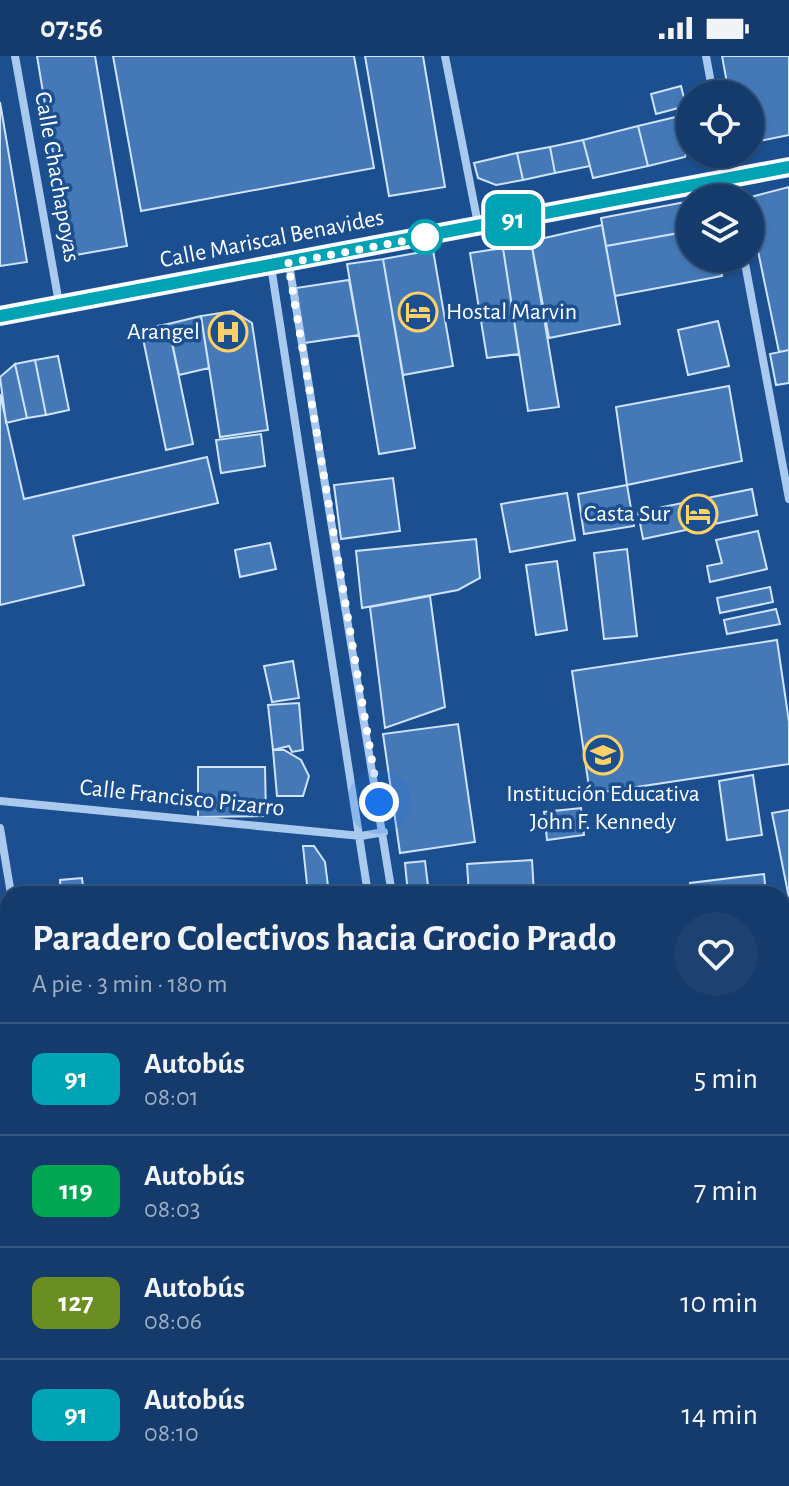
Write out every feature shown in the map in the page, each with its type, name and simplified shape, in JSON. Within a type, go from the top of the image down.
[{"type":"main road","name":"Calle Mariscal Benavides","points":[[742,184],[789,167]]},
{"type":"main road","name":"Calle Mariscal Benavides","points":[[0,316],[478,227],[676,196]]},
{"type":"street","name":"Calle Chachapoyas","points":[[15,56],[60,305]]},
{"type":"street","points":[[445,56],[478,227]]},
{"type":"street","points":[[706,56],[710,80]]},
{"type":"street","points":[[280,264],[384,832],[391,886]]},
{"type":"street","points":[[280,264],[367,886]]},
{"type":"street","points":[[747,272],[789,499]]},
{"type":"street","name":"Calle Francisco Pizarro","points":[[0,801],[361,836],[384,832]]},
{"type":"street","points":[[0,828],[10,886]]},
{"type":"building","points":[[37,56],[95,56],[127,246],[70,256]]},
{"type":"building","points":[[113,56],[354,56],[374,168],[141,211]]},
{"type":"building","points":[[365,56],[423,56],[445,187],[389,196]]},
{"type":"building","points":[[722,56],[789,56],[789,135],[764,140],[764,80],[726,80]]},
{"type":"building","points":[[676,87],[676,109],[656,114],[651,94]]},
{"type":"building","points":[[0,102],[27,262],[0,266]]},
{"type":"building","points":[[676,117],[676,159],[648,166],[638,126]]},
{"type":"building","points":[[638,126],[648,166],[593,178],[583,140]]},
{"type":"building","points":[[583,140],[590,166],[555,173],[550,147]]},
{"type":"building","points":[[550,147],[555,173],[523,180],[517,153]]},
{"type":"building","points":[[517,153],[523,180],[496,185],[478,178],[474,163]]},
{"type":"building","points":[[789,187],[789,350],[779,352],[762,272],[764,194]]},
{"type":"building","points":[[676,204],[676,234],[606,246],[601,218]]},
{"type":"building","points":[[602,225],[620,324],[549,338],[531,241]]},
{"type":"building","points":[[676,234],[676,272],[721,272],[722,276],[615,296],[606,246]]},
{"type":"building","points":[[531,241],[559,407],[528,411],[503,248]]},
{"type":"building","points":[[503,248],[519,354],[487,358],[470,253]]},
{"type":"building","name":"Hostal Marvin","points":[[433,250],[453,366],[403,375],[383,259]]},
{"type":"building","points":[[383,259],[415,448],[379,454],[347,264]]},
{"type":"building","points":[[349,280],[359,335],[304,343],[296,288]]},
{"type":"building","points":[[233,311],[252,323],[268,430],[220,437],[201,316]]},
{"type":"building","points":[[201,316],[209,368],[179,375],[168,324]]},
{"type":"building","points":[[718,321],[729,366],[688,375],[678,330]]},
{"type":"building","points":[[168,324],[193,444],[166,450],[141,329]]},
{"type":"building","points":[[789,350],[789,383],[776,385],[770,354]]},
{"type":"building","points":[[58,356],[69,410],[46,415],[35,360]]},
{"type":"building","points":[[35,360],[46,415],[27,418],[15,364]]},
{"type":"building","points":[[15,364],[27,418],[6,423],[0,377]]},
{"type":"building","points":[[729,386],[742,461],[627,485],[616,407]]},
{"type":"building","points":[[0,394],[24,499],[207,457],[218,503],[73,536],[84,585],[0,605]]},
{"type":"building","points":[[261,434],[265,466],[221,473],[216,440]]},
{"type":"building","points":[[393,478],[400,531],[341,539],[334,485]]},
{"type":"building","points":[[627,485],[634,526],[584,534],[578,494]]},
{"type":"building","name":"Casta Sur","points":[[752,489],[757,515],[643,539],[638,512]]},
{"type":"building","points":[[567,493],[575,540],[510,552],[501,504]]},
{"type":"building","points":[[758,531],[767,569],[710,582],[707,566],[722,563],[716,540]]},
{"type":"building","points":[[476,539],[480,578],[458,590],[362,608],[356,551]]},
{"type":"building","points":[[270,543],[276,569],[240,577],[235,550]]},
{"type":"building","points":[[627,549],[637,636],[604,639],[594,553]]},
{"type":"building","points":[[557,561],[567,630],[536,635],[526,565]]},
{"type":"building","points":[[770,587],[773,602],[720,613],[717,598]]},
{"type":"building","points":[[430,596],[445,707],[385,728],[370,607]]},
{"type":"building","points":[[776,609],[780,624],[727,634],[724,620]]},
{"type":"building","points":[[777,640],[789,722],[789,764],[590,794],[572,671]]},
{"type":"building","points":[[293,661],[299,698],[272,702],[264,666]]},
{"type":"building","points":[[299,703],[303,750],[292,752],[289,746],[273,750],[268,705]]},
{"type":"building","points":[[458,724],[475,842],[400,853],[383,734]]},
{"type":"building","points":[[273,750],[284,750],[301,760],[309,776],[303,796],[277,796]]},
{"type":"building","points":[[198,767],[265,767],[266,816],[198,817]]},
{"type":"building","points":[[753,775],[762,835],[727,840],[719,781]]},
{"type":"building","points":[[581,808],[584,835],[547,840],[544,812]]},
{"type":"building","points":[[789,810],[789,886],[787,886],[772,813]]},
{"type":"building","points":[[303,846],[314,846],[325,862],[328,886],[307,886]]},
{"type":"building","points":[[532,860],[534,886],[468,886],[467,864]]},
{"type":"building","points":[[425,861],[428,886],[407,886],[405,863]]},
{"type":"building","points":[[764,874],[765,886],[690,886],[690,883]]},
{"type":"building","points":[[82,878],[83,886],[60,886],[60,880]]},
{"type":"bus line","name":"91","points":[[0,316],[789,167]]},
{"type":"place","name":"Hostal Marvin","points":[[418,312]]},
{"type":"place","name":"Arangel","points":[[228,332]]},
{"type":"place","name":"Casta Sur","points":[[698,514]]},
{"type":"place","name":"Institución Educativa John F. Kennedy","points":[[603,755]]},
{"type":"route","points":[[379,802],[288,263],[425,237]]}]
